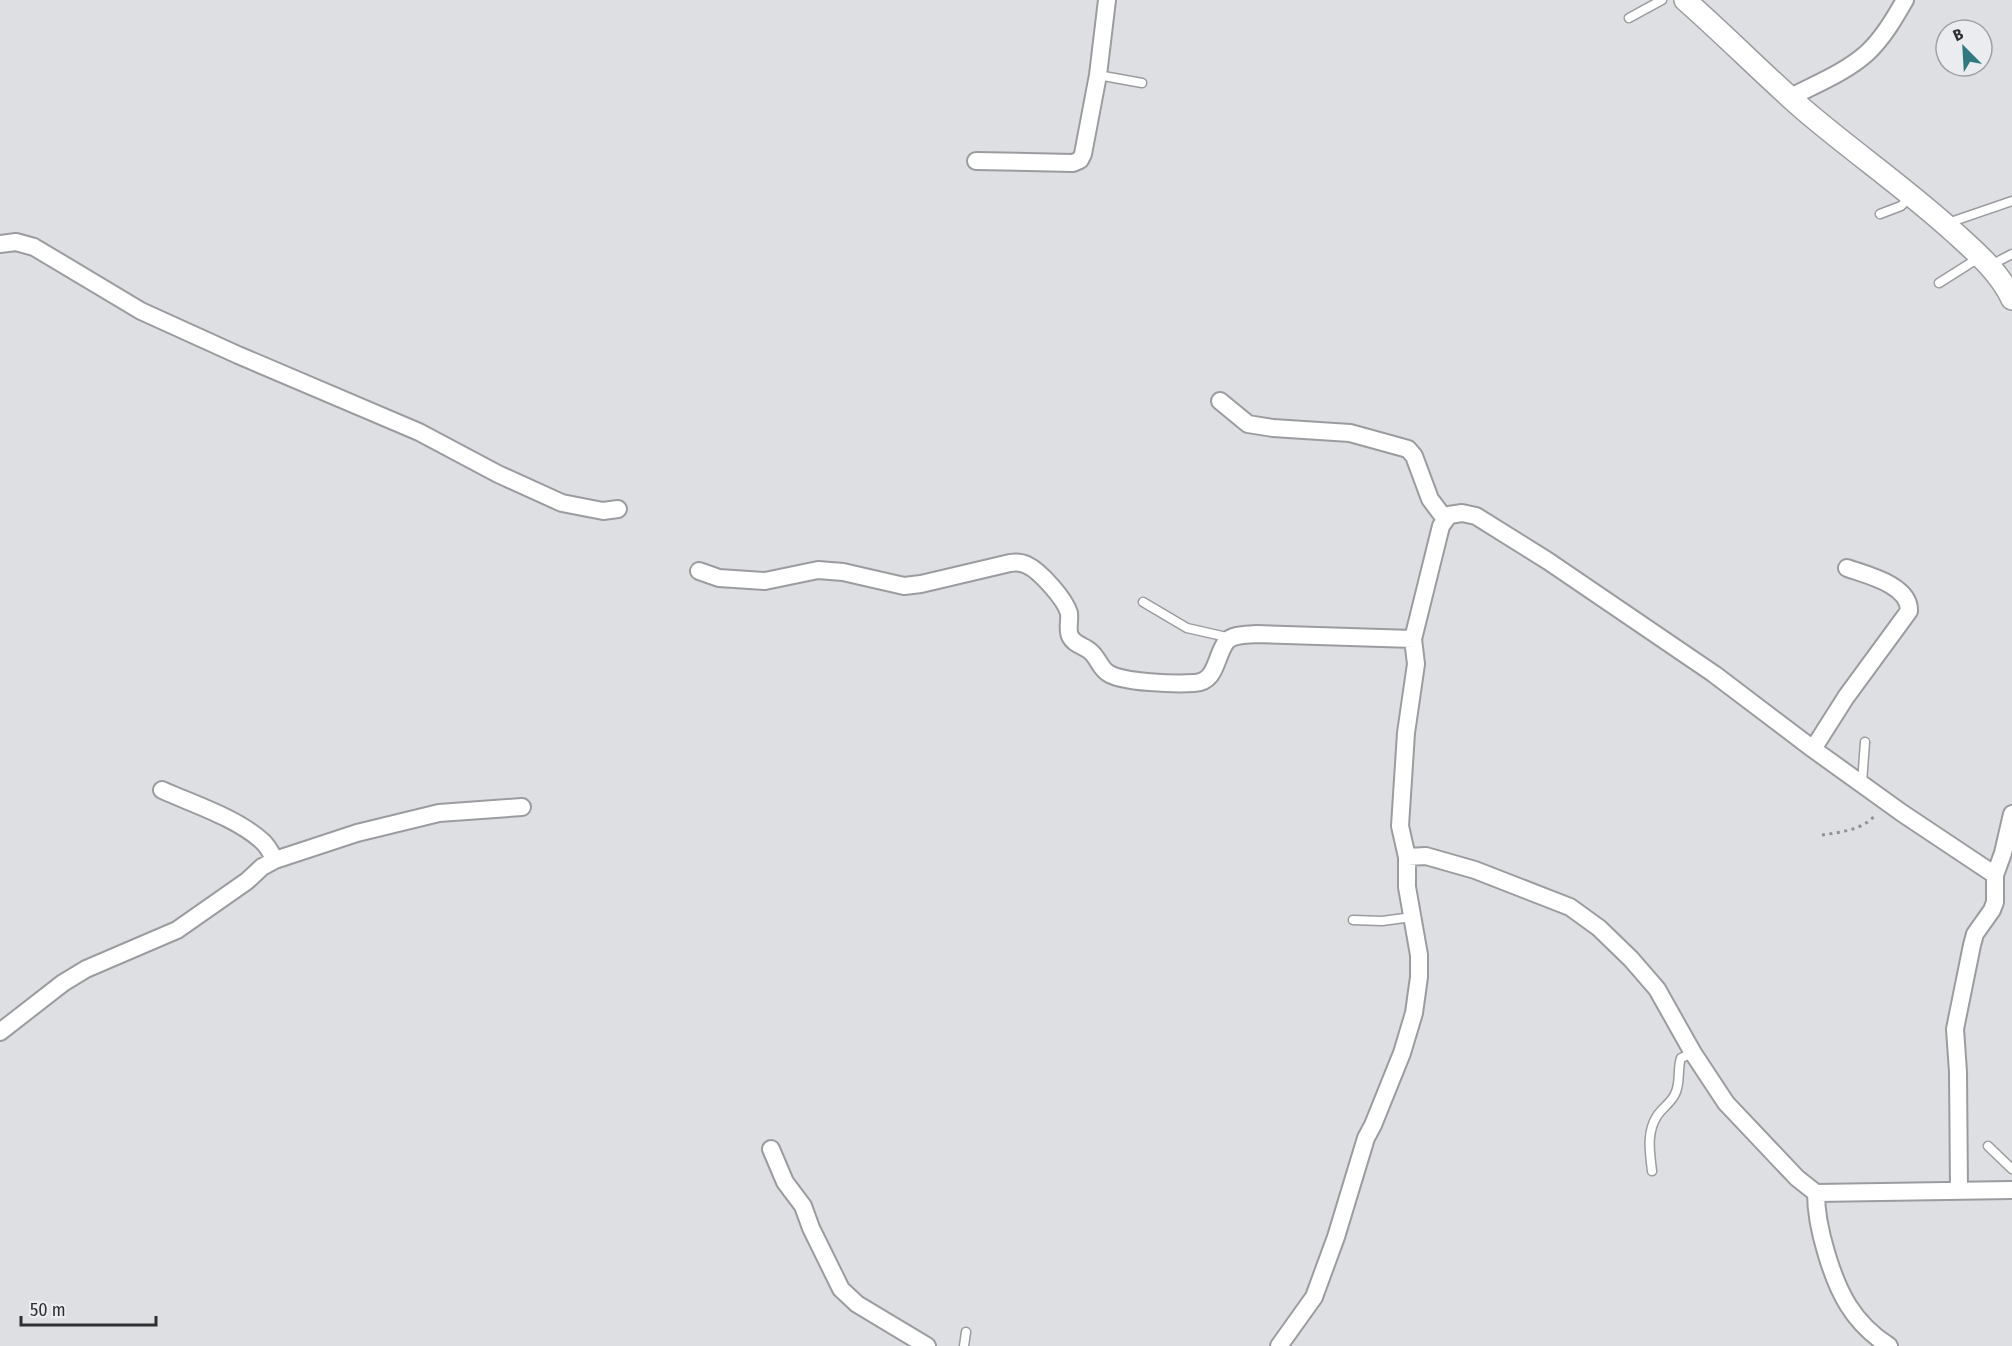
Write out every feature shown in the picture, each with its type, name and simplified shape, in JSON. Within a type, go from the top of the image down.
[{"type":"street","points":[[976,161],[1073,163],[1080,160],[1098,75],[1107,0]]},
{"type":"street","points":[[1685,0],[1791,97],[1945,224],[1984,261],[2006,286],[2012,299]]},
{"type":"street","points":[[1791,97],[1855,63],[1869,52],[1885,33],[1905,0]]},
{"type":"street","points":[[0,244],[16,242],[34,247],[141,311],[419,432],[498,474],[561,503],[603,512],[618,508]]},
{"type":"street","points":[[1220,401],[1248,424],[1267,428],[1350,433],[1408,449],[1414,456],[1430,499],[1444,519]]},
{"type":"street","points":[[1279,1346],[1314,1297],[1336,1237],[1366,1138],[1402,1053],[1414,1013],[1419,977],[1419,955],[1407,887],[1407,857],[1400,826],[1406,733],[1416,664],[1413,639],[1441,526],[1449,515],[1455,513],[1476,516],[1548,561],[1714,674],[1813,749],[1995,874]]},
{"type":"street","points":[[699,571],[719,578],[765,581],[818,570],[835,571],[904,586],[1020,562],[1035,570],[1062,598],[1068,613],[1068,633],[1073,640],[1095,656],[1107,673],[1115,677],[1156,682],[1197,683],[1207,680],[1226,642],[1238,635],[1413,639]]},
{"type":"street","points":[[1813,749],[1846,697],[1909,611],[1907,597],[1900,591],[1887,583],[1847,568]]},
{"type":"street","points":[[162,790],[250,832],[266,845],[275,860]]},
{"type":"street","points":[[0,1032],[63,983],[86,969],[177,930],[247,881],[262,867],[275,860],[357,833],[439,813],[522,807]]},
{"type":"street","points":[[1959,1190],[1956,1019],[1972,945],[1995,902],[1995,874],[2003,853],[2012,814]]},
{"type":"street","points":[[1407,857],[1426,856],[1474,870],[1569,907],[1585,917],[1614,942],[1657,989],[1693,1053],[1726,1103],[1797,1178],[1816,1193],[2012,1190]]},
{"type":"street","points":[[771,1149],[785,1182],[803,1206],[841,1290],[857,1304],[927,1346]]},
{"type":"street","points":[[1816,1193],[1817,1220],[1835,1282],[1849,1309],[1890,1346]]},
{"type":"lane","points":[[1629,18],[1662,0]]},
{"type":"lane","points":[[1098,75],[1142,83]]},
{"type":"lane","points":[[1880,214],[1901,206],[1912,195]]},
{"type":"lane","points":[[1945,224],[2012,201]]},
{"type":"lane","points":[[1939,283],[1984,261],[2012,254]]},
{"type":"lane","points":[[1143,602],[1187,628],[1231,638]]},
{"type":"lane","points":[[1862,783],[1865,742]]},
{"type":"lane","points":[[1353,920],[1382,921],[1412,917]]},
{"type":"lane","points":[[1652,1171],[1649,1141],[1656,1117],[1675,1094],[1680,1076],[1679,1061],[1693,1053]]},
{"type":"lane","points":[[1988,1146],[2012,1169]]},
{"type":"lane","points":[[963,1346],[966,1332]]},
{"type":"path","points":[[1822,835],[1842,832],[1867,824],[1885,800]]}]
